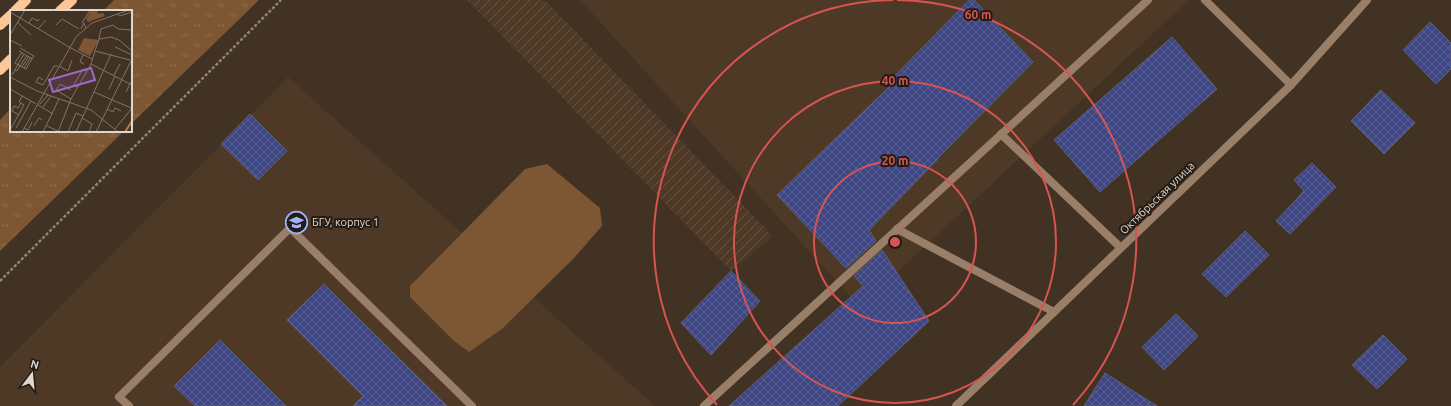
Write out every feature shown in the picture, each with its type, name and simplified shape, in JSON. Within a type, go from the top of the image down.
[{"type":"main road","points":[[16,10],[26,0]]},
{"type":"main road","points":[[61,10],[72,0]]},
{"type":"main road","points":[[0,25],[10,15]]},
{"type":"main road","points":[[0,70],[10,60]]},
{"type":"street","points":[[704,406],[1148,0]]},
{"type":"street","points":[[1204,0],[1291,85]]},
{"type":"street","name":"Октябрьская улица","points":[[956,406],[1291,85],[1367,0]]},
{"type":"street","points":[[1001,134],[1121,248]]},
{"type":"street","points":[[128,406],[119,397],[290,228],[472,406]]},
{"type":"street","points":[[898,229],[1054,312]]},
{"type":"path","points":[[0,281],[281,0]]},
{"type":"shaded area","points":[[467,0],[545,0],[773,236],[731,271]]},
{"type":"shaded area","points":[[580,0],[1189,0],[860,307]]},
{"type":"shaded area","name":"БГУ, корпус 1","points":[[288,77],[655,406],[0,406],[0,367]]},
{"type":"green space","points":[[114,0],[259,0],[132,123],[132,10],[104,10]]},
{"type":"green space","points":[[10,109],[10,132],[123,132],[0,251],[0,120]]},
{"type":"green space","points":[[547,164],[600,208],[602,226],[574,258],[502,329],[469,352],[454,341],[410,297],[410,286],[525,169]]},
{"type":"building","points":[[969,0],[974,0],[1033,62],[869,230],[876,241],[846,268],[777,195],[890,86],[887,84]]},
{"type":"building","points":[[1430,22],[1451,43],[1451,69],[1436,84],[1403,50]]},
{"type":"building","points":[[1172,37],[1217,89],[1100,192],[1054,140]]},
{"type":"building","points":[[1381,90],[1415,123],[1384,154],[1351,121]]},
{"type":"building","points":[[250,114],[287,151],[258,180],[221,144]]},
{"type":"building","points":[[1312,163],[1336,187],[1290,234],[1276,221],[1304,191],[1294,180]]},
{"type":"building","points":[[1245,231],[1269,255],[1226,297],[1202,274]]},
{"type":"building","points":[[882,250],[929,321],[838,406],[729,406],[863,286],[854,276]]},
{"type":"building","points":[[731,271],[760,301],[711,355],[681,323]]},
{"type":"building","points":[[324,284],[447,406],[353,406],[363,396],[287,320]]},
{"type":"building","points":[[1176,314],[1198,336],[1164,370],[1142,347]]},
{"type":"building","points":[[1383,335],[1407,359],[1377,389],[1352,365]]},
{"type":"building","points":[[220,340],[286,406],[195,406],[174,386]]},
{"type":"building","points":[[1105,373],[1157,406],[1084,406]]},
{"type":"place","name":"БГУ, корпус 1","points":[[297,222]]}]
